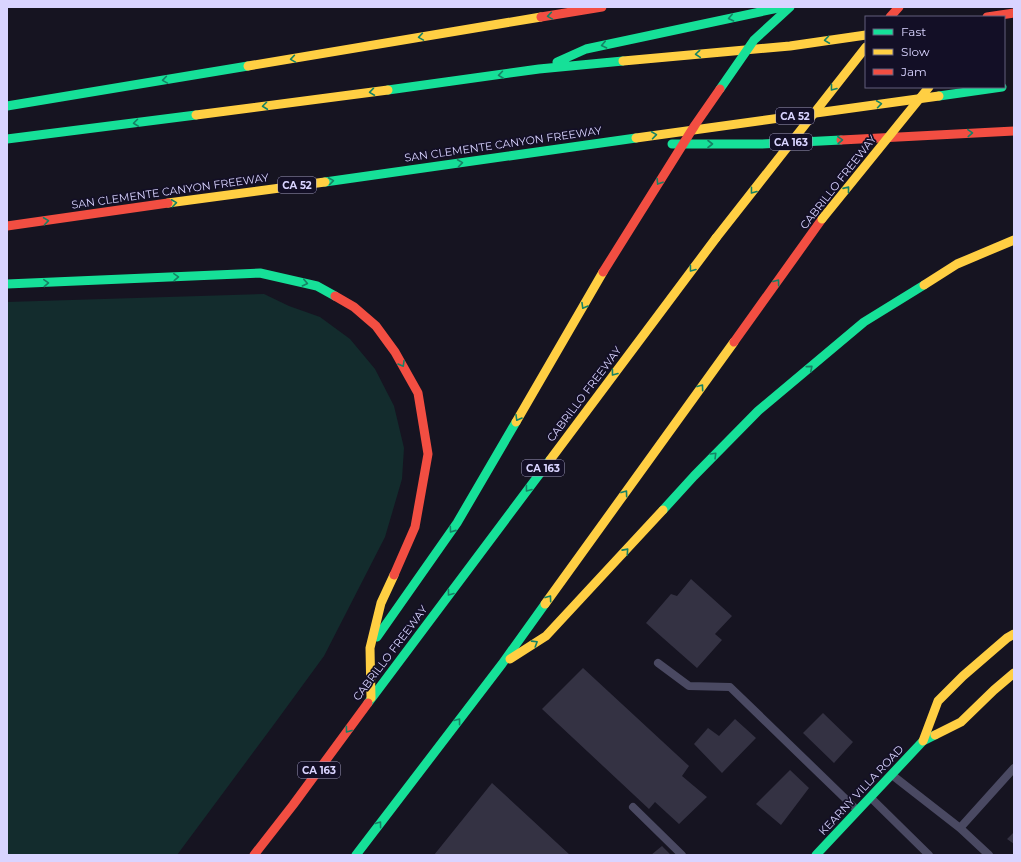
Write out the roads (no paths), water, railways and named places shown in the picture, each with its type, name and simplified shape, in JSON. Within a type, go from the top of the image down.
[{"type":"main road","points":[[7,106],[602,7]]},
{"type":"main road","points":[[539,70],[586,49],[782,7]]},
{"type":"main road","points":[[370,648],[457,523],[603,272],[694,125],[754,40],[790,7]]},
{"type":"main road","points":[[891,16],[899,7]]},
{"type":"main road","points":[[987,16],[994,7]]},
{"type":"main road","points":[[993,16],[1014,13]]},
{"type":"main road","points":[[7,139],[539,70],[790,46],[865,35]]},
{"type":"main road","name":"CABRILLO FREEWAY","points":[[254,855],[293,805],[371,698],[716,238],[865,48]]},
{"type":"main road","name":"CABRILLO FREEWAY","points":[[356,855],[502,664],[822,219],[928,88]]},
{"type":"main road","name":"SAN CLEMENTE CANYON FREEWAY","points":[[7,226],[996,88]]},
{"type":"main road","points":[[666,144],[762,144],[1014,131]]},
{"type":"main road","points":[[587,145],[651,144]]},
{"type":"main road","points":[[502,664],[546,636],[694,476],[758,411],[864,322],[957,264],[1014,240]]},
{"type":"main road","points":[[7,284],[260,273],[317,286],[354,307],[376,326],[395,352],[418,393],[428,454],[415,528],[381,603],[370,648],[371,698]]},
{"type":"main road","name":"KEARNY VILLA ROAD","points":[[923,741],[938,701],[963,676],[1007,638],[1014,634]]},
{"type":"main road","name":"KEARNY VILLA ROAD","points":[[816,855],[923,741],[961,722],[1014,673]]},
{"type":"lane","points":[[658,663],[688,686],[730,687],[858,811]]},
{"type":"lane","points":[[960,828],[1014,768]]},
{"type":"lane","points":[[892,775],[960,828],[989,855]]},
{"type":"lane","points":[[870,798],[930,855]]},
{"type":"lane","points":[[633,807],[682,855]]}]
